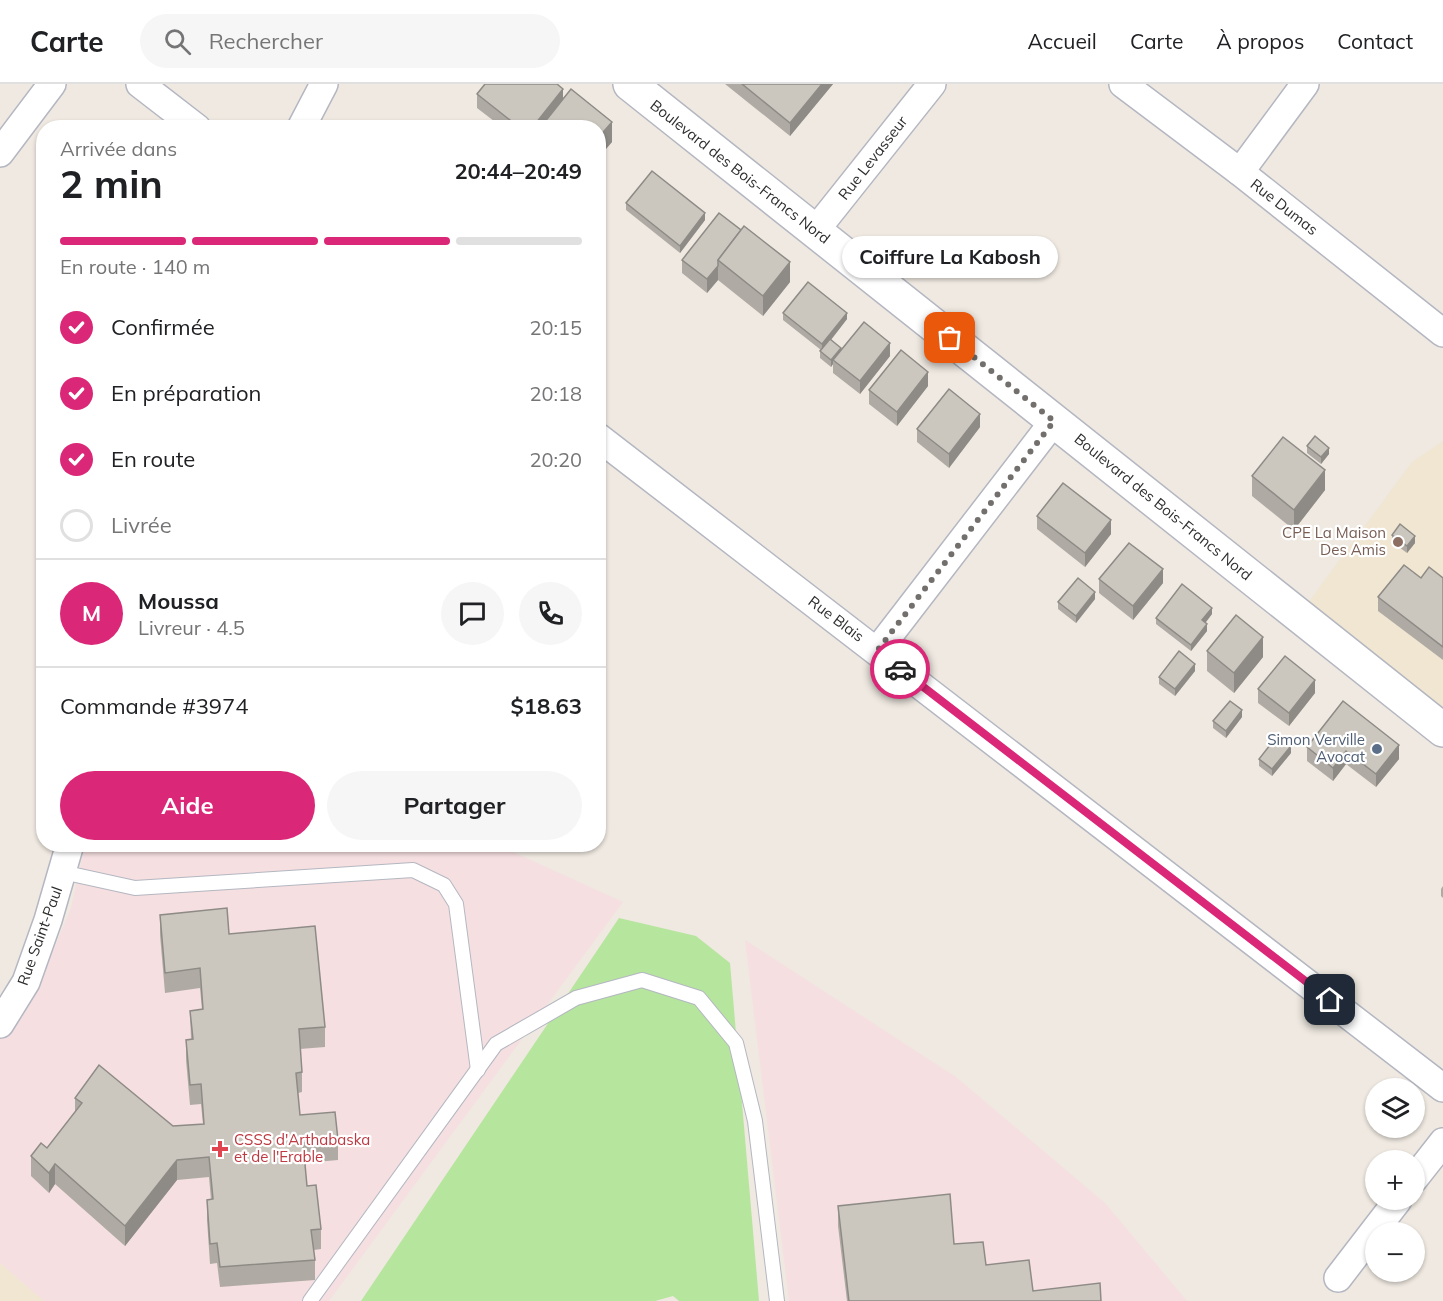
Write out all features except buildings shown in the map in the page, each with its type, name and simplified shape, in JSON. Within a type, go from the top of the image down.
[{"type":"street","points":[[0,153],[52,84]]},
{"type":"street","points":[[140,84],[187,120]]},
{"type":"street","points":[[305,120],[324,84]]},
{"type":"street","name":"Boulevard des Bois-Francs Nord","points":[[630,84],[1443,730]]},
{"type":"street","name":"Rue Levasseur","points":[[815,231],[932,84]]},
{"type":"street","name":"Rue Dumas","points":[[1123,84],[1240,172],[1443,333]]},
{"type":"street","points":[[1240,172],[1305,84]]},
{"type":"street","points":[[877,651],[1054,421]]},
{"type":"street","name":"Rue Blais","points":[[606,443],[1443,1088]]},
{"type":"street","name":"Rue Saint-Paul","points":[[0,1024],[26,982],[68,852]]},
{"type":"street","points":[[1425,1165],[1443,1142]]},
{"type":"street","points":[[1338,1278],[1390,1210]]},
{"type":"lane","points":[[62,872],[135,888],[413,870],[444,885],[456,904],[478,1070]]},
{"type":"lane","points":[[310,1301],[496,1044],[576,998],[642,981],[699,998],[736,1043],[755,1121],[777,1301]]},
{"type":"shaded area","name":"CPE La Maison Des Amis","points":[[1443,441],[1443,730],[1299,615],[1412,462]]},
{"type":"shaded area","name":"CSSS d'Arthabaska et de l'Erable","points":[[83,852],[513,852],[623,902],[329,1301],[44,1301],[0,1263],[0,1036],[25,999],[55,946],[71,908]]},
{"type":"shaded area","points":[[745,940],[956,1077],[1105,1203],[1187,1301],[789,1301]]},
{"type":"shaded area","points":[[0,1263],[44,1301],[0,1301]]},
{"type":"green space","points":[[619,918],[696,936],[730,963],[759,1301],[679,1301],[673,1296],[655,1301],[361,1301]]},
{"type":"way so far","points":[[900,669],[877,651],[1054,421],[950,338]]},
{"type":"place","name":"Coiffure La Kabosh","points":[[950,338]]},
{"type":"place","name":"CPE La Maison Des Amis","points":[[1398,542]]},
{"type":"place","name":"Simon Verville Avocat","points":[[1377,749]]},
{"type":"place","name":"CSSS d'Arthabaska et de l'Erable","points":[[220,1149]]},
{"type":"route","points":[[900,669],[1330,1000]]}]
